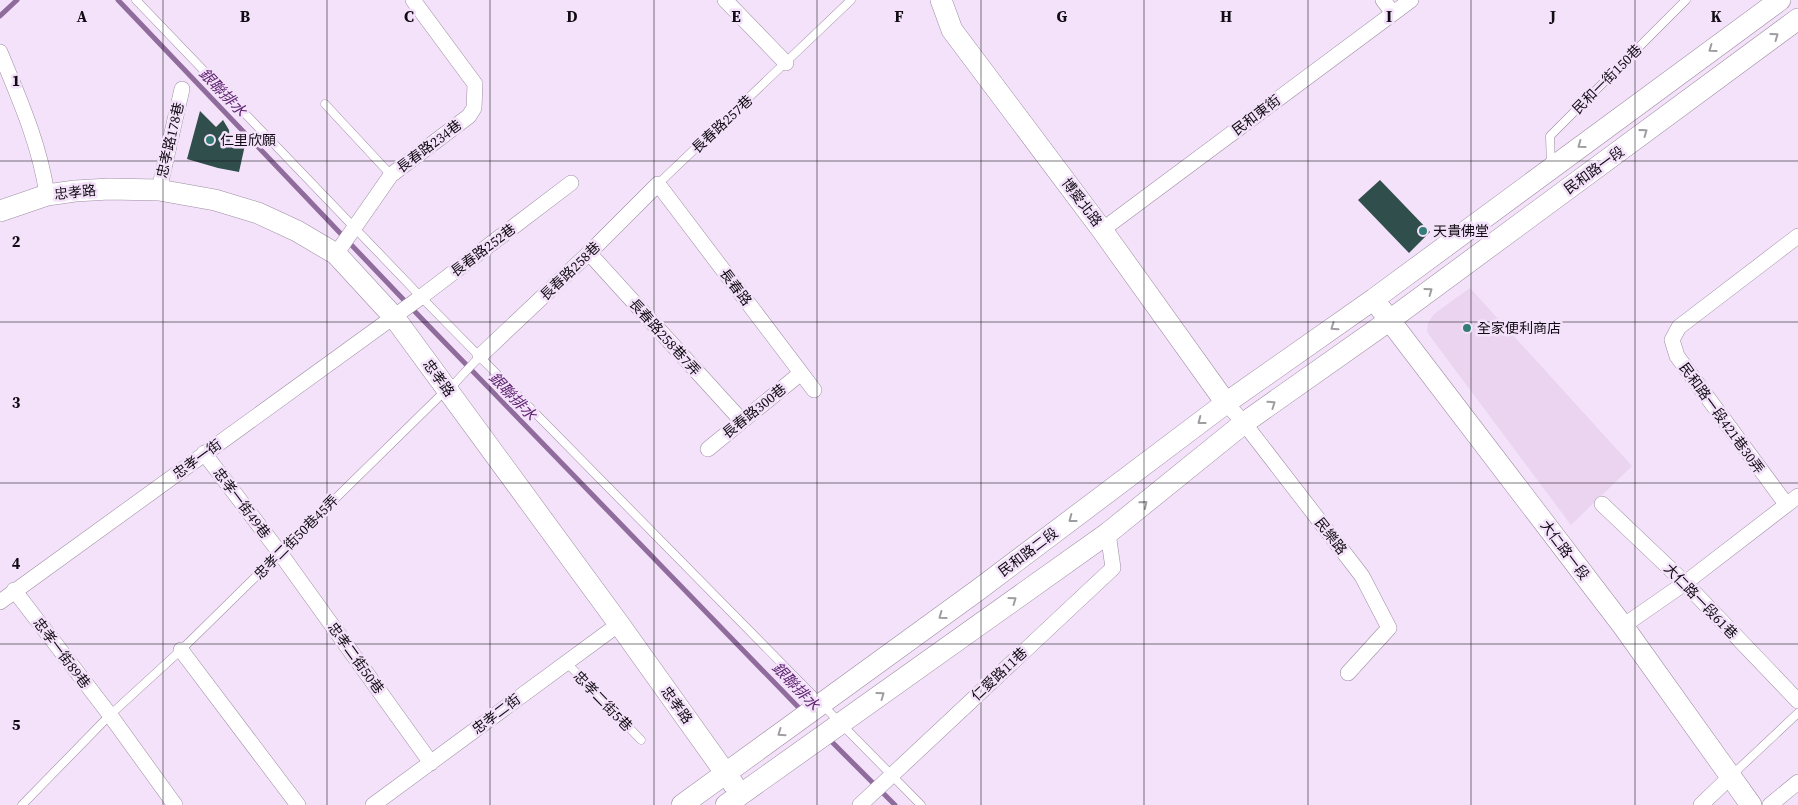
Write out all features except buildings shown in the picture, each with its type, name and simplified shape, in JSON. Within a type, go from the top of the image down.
[{"type":"street","name":"長春路234巷","points":[[336,254],[391,175],[469,116],[474,108],[475,84],[413,0]]},
{"type":"street","points":[[726,0],[786,63]]},
{"type":"street","name":"博愛北路","points":[[941,0],[952,30],[1102,230],[1226,403]]},
{"type":"street","points":[[1383,0],[1392,13]]},
{"type":"street","name":"民和東街","points":[[1102,230],[1410,0]]},
{"type":"street","name":"民和路一段","points":[[1374,299],[1780,0]]},
{"type":"street","name":"民和路一段","points":[[1390,320],[1798,19]]},
{"type":"street","points":[[0,52],[20,99],[34,140],[47,195]]},
{"type":"street","name":"忠孝路178巷","points":[[158,190],[182,90]]},
{"type":"street","name":"長春路252巷","points":[[394,316],[571,183]]},
{"type":"street","name":"長春路258巷","points":[[480,356],[658,184]]},
{"type":"street","name":"長春路","points":[[658,184],[814,390]]},
{"type":"street","name":"忠孝路","points":[[0,211],[47,195],[83,190],[158,190],[215,200],[258,213],[297,231],[336,254],[394,316],[726,773],[733,799]]},
{"type":"street","name":"民和路一段421巷30弄","points":[[1792,500],[1677,356],[1672,340],[1679,327],[1798,236]]},
{"type":"street","name":"長春路258巷7弄","points":[[588,253],[741,420]]},
{"type":"street","name":"大仁路一段","points":[[1374,299],[1624,626],[1751,805]]},
{"type":"street","name":"民和路二段","points":[[682,805],[978,590],[1226,403],[1374,299]]},
{"type":"street","name":"忠孝一街","points":[[0,602],[394,316]]},
{"type":"street","points":[[733,799],[842,724],[1108,533],[1244,423],[1390,320]]},
{"type":"street","name":"長春路300巷","points":[[708,449],[741,420],[801,373]]},
{"type":"street","name":"民樂路","points":[[1226,403],[1244,423],[1362,576],[1389,628],[1348,673]]},
{"type":"street","name":"忠孝一街49巷","points":[[204,453],[280,553]]},
{"type":"street","points":[[1624,626],[1684,583],[1792,500]]},
{"type":"street","name":"大仁路一段61巷","points":[[1602,504],[1684,583],[1798,701]]},
{"type":"street","name":"仁愛路11巷","points":[[860,805],[1113,568],[1108,533]]},
{"type":"street","name":"忠孝二街50巷","points":[[280,553],[431,762]]},
{"type":"street","name":"忠孝一街89巷","points":[[14,590],[110,715],[175,805]]},
{"type":"street","points":[[978,590],[994,615]]},
{"type":"street","name":"忠孝二街","points":[[373,805],[618,624]]},
{"type":"street","points":[[181,650],[298,805]]},
{"type":"street","points":[[1701,805],[1730,777]]},
{"type":"street","points":[[1770,805],[1798,782]]},
{"type":"lane","points":[[136,0],[421,297],[921,805]]},
{"type":"lane","name":"長春路257巷","points":[[658,184],[851,0]]},
{"type":"lane","name":"民和一街150巷","points":[[1551,167],[1550,136],[1686,0]]},
{"type":"lane","points":[[326,104],[391,175]]},
{"type":"lane","name":"忠孝二街50巷45弄","points":[[22,805],[110,715],[181,650],[480,356]]},
{"type":"lane","name":"忠孝二街5巷","points":[[566,662],[641,740]]},
{"type":"lane","points":[[1730,777],[1798,712]]},
{"type":"shaded area","points":[[1470,288],[1632,466],[1571,525],[1427,332],[1428,323],[1434,314]]},
{"type":"waterway","points":[[0,16],[17,0]]},
{"type":"waterway","name":"銀聯排水","points":[[118,0],[422,319],[802,711]]},
{"type":"waterway","name":"銀聯排水","points":[[829,739],[895,805]]},
{"type":"place","name":"仁里欣願","points":[[210,140]]},
{"type":"place","name":"天貴佛堂","points":[[1423,231]]},
{"type":"place","name":"全家便利商店","points":[[1467,328]]}]
